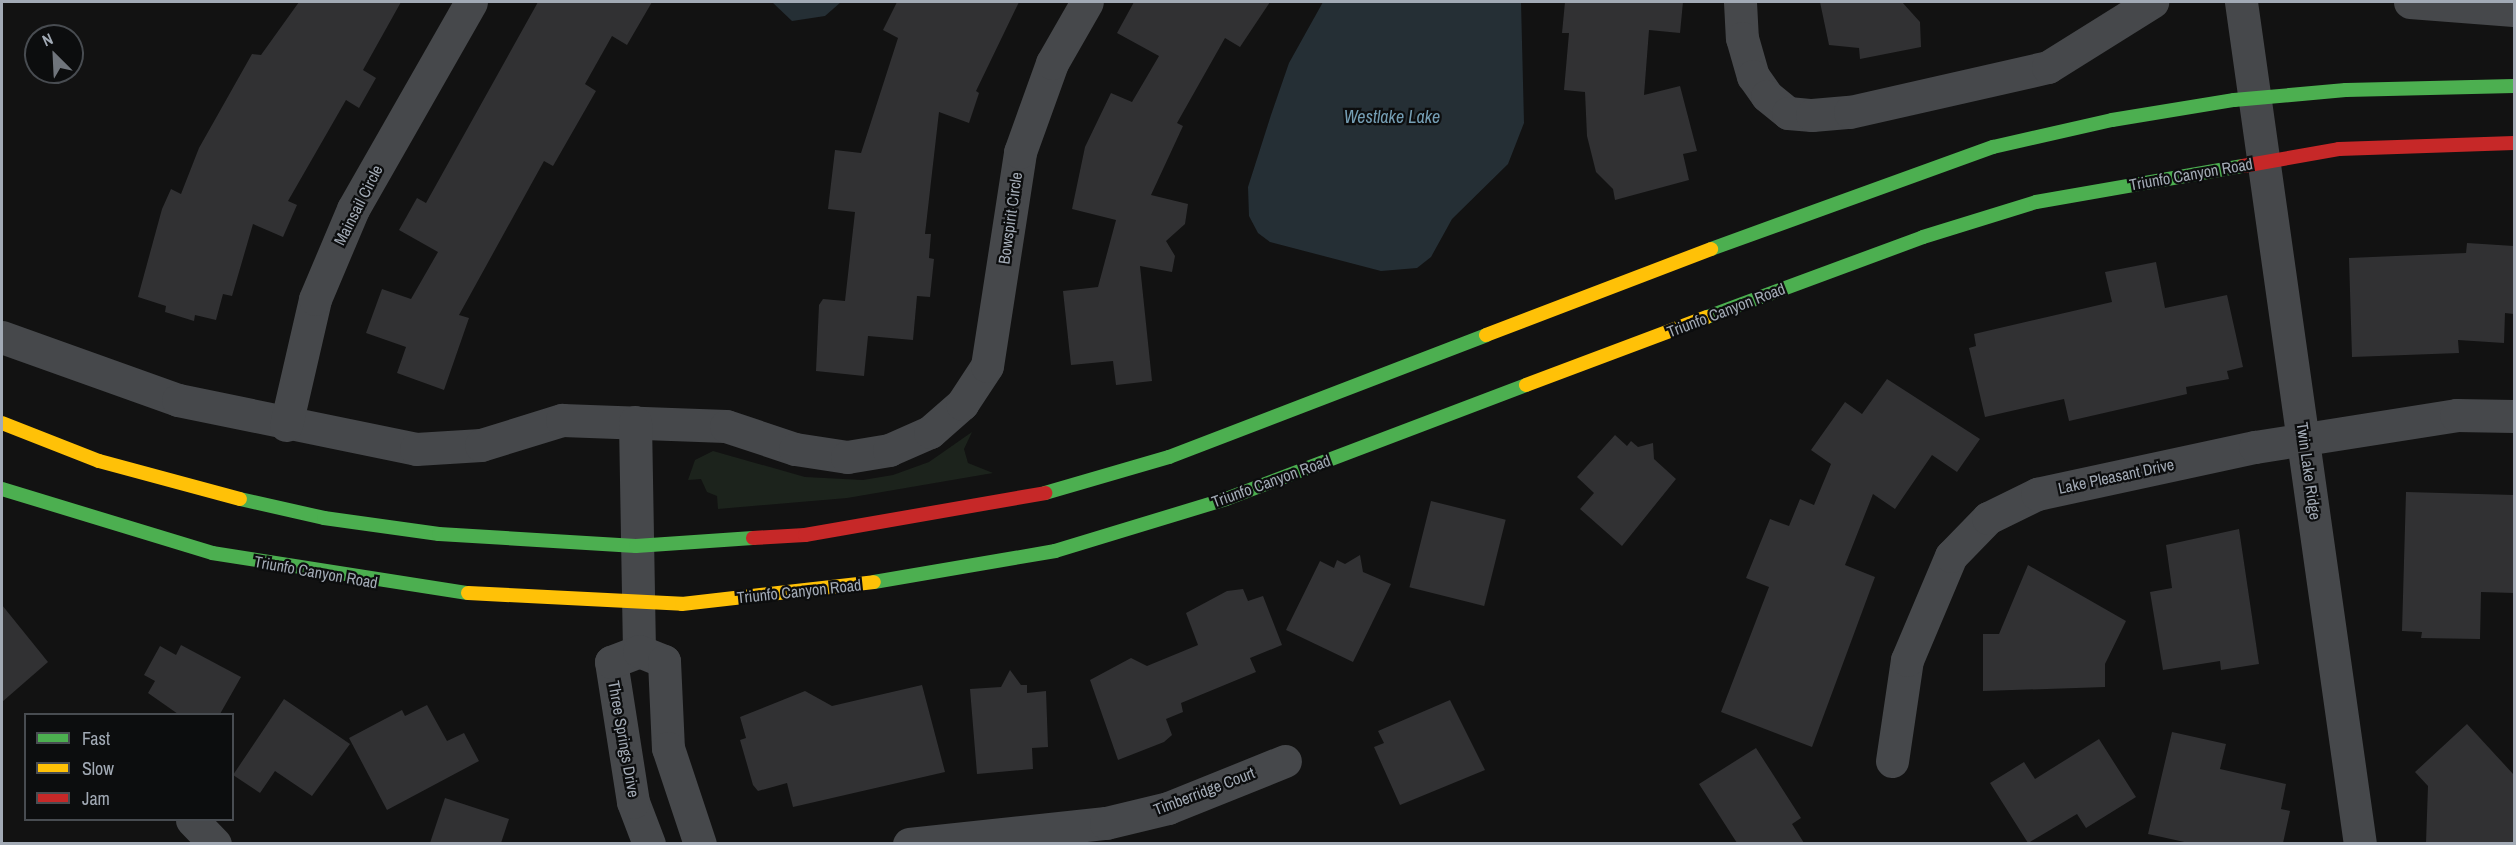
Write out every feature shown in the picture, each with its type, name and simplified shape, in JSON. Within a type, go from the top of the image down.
[{"type":"street","name":"Mainsail Circle","points":[[286,425],[315,298],[353,209],[471,2]]},
{"type":"street","name":"Bowspirit Circle","points":[[635,422],[726,426],[795,449],[847,457],[889,450],[930,432],[962,404],[987,366],[1020,152],[1052,63],[1087,2]]},
{"type":"street","points":[[1740,2],[1742,38],[1753,76],[1767,96],[1788,113],[1850,112],[2014,78],[2073,55],[2152,2]]},
{"type":"street","points":[[2241,2],[2256,98]]},
{"type":"street","points":[[2410,2],[2514,10]]},
{"type":"street","points":[[2,423],[99,461],[324,518],[439,534],[636,546],[804,535],[1040,494],[1169,457],[1844,198],[1993,147],[2112,120],[2256,98],[2346,90],[2514,86]]},
{"type":"street","name":"Twin Lake Ridge","points":[[2256,98],[2360,843]]},
{"type":"street","name":"Triunfo Canyon Road","points":[[2,489],[212,553],[310,572],[438,591],[682,604],[794,593],[941,574],[1055,551],[1226,499],[1923,237],[2036,202],[2339,149],[2514,143]]},
{"type":"street","points":[[2,337],[178,400],[286,425],[416,449],[481,445],[562,420],[635,422],[639,651],[664,661],[668,748],[700,843]]},
{"type":"street","name":"Lake Pleasant Drive","points":[[1892,761],[1907,660],[1951,556],[1988,518],[2037,494],[2304,437],[2457,415],[2514,416]]},
{"type":"street","name":"Three Springs Drive","points":[[639,651],[611,663],[633,802],[649,843]]},
{"type":"street","name":"Timberridge Court","points":[[909,843],[1106,823],[1168,808],[1284,761]]},
{"type":"street","points":[[194,821],[215,843]]},
{"type":"shaded area","points":[[972,432],[964,449],[968,463],[993,473],[847,498],[718,509],[717,496],[707,492],[701,479],[688,480],[695,460],[713,451],[805,477],[863,480],[893,475],[929,462]]},
{"type":"water","points":[[772,2],[841,2],[825,16],[792,21]]},
{"type":"water","name":"Westlake Lake","points":[[1323,2],[1521,2],[1524,123],[1508,164],[1452,219],[1431,257],[1417,268],[1381,271],[1270,242],[1258,233],[1249,216],[1248,187],[1271,115],[1289,63]]},
{"type":"building","points":[[299,2],[401,2],[363,70],[376,78],[359,108],[346,100],[288,201],[297,205],[283,237],[253,224],[232,296],[223,294],[216,320],[195,315],[194,321],[165,312],[166,306],[138,297],[162,209],[171,189],[181,194],[199,148],[252,54],[261,55]]},
{"type":"building","points":[[538,2],[652,2],[627,45],[612,36],[585,84],[596,91],[553,166],[544,161],[459,315],[469,318],[444,390],[397,373],[406,347],[366,333],[382,289],[411,299],[438,252],[399,230],[417,198],[426,203]]},
{"type":"building","points":[[897,2],[1019,2],[976,91],[979,93],[969,123],[939,112],[925,234],[931,234],[929,258],[934,259],[930,297],[917,296],[913,340],[868,336],[864,376],[816,371],[819,305],[823,299],[845,301],[855,212],[828,209],[835,150],[861,153],[898,38],[883,30]]},
{"type":"building","points":[[1134,2],[1270,2],[1240,47],[1225,38],[1177,123],[1183,126],[1151,195],[1188,204],[1185,224],[1166,241],[1175,256],[1172,272],[1140,266],[1152,381],[1116,385],[1113,361],[1071,365],[1063,291],[1098,287],[1116,220],[1072,209],[1085,147],[1111,93],[1132,102],[1159,56],[1117,33]]},
{"type":"building","points":[[1565,2],[1683,2],[1680,33],[1649,30],[1644,95],[1680,86],[1697,151],[1683,154],[1689,180],[1615,200],[1613,189],[1596,172],[1587,136],[1585,92],[1564,90],[1569,33],[1562,33]]},
{"type":"building","points":[[1820,2],[1902,2],[1920,22],[1921,47],[1860,59],[1859,48],[1829,45]]},
{"type":"building","points":[[2467,243],[2514,246],[2514,314],[2505,313],[2504,343],[2458,340],[2459,353],[2352,357],[2349,258],[2466,253]]},
{"type":"building","points":[[2156,262],[2165,308],[2227,295],[2243,367],[2227,371],[2229,379],[2186,387],[2187,394],[2069,421],[2064,399],[1985,417],[1969,348],[1976,346],[1974,334],[2112,302],[2105,272]]},
{"type":"building","points":[[1887,379],[1980,439],[1957,472],[1932,455],[1895,509],[1873,494],[1845,565],[1875,577],[1812,747],[1721,712],[1769,587],[1746,578],[1770,519],[1789,526],[1800,499],[1814,505],[1831,464],[1811,450],[1845,402],[1862,414]]},
{"type":"building","points":[[1615,435],[1627,446],[1631,441],[1638,447],[1653,443],[1654,459],[1676,479],[1622,546],[1580,509],[1594,493],[1577,477]]},
{"type":"building","points":[[2406,492],[2514,495],[2514,593],[2481,592],[2480,639],[2421,638],[2422,632],[2402,631]]},
{"type":"building","points":[[1431,501],[1506,520],[1484,606],[1409,587]]},
{"type":"building","points":[[2239,529],[2259,664],[2221,670],[2220,661],[2163,670],[2150,592],[2172,588],[2166,545]]},
{"type":"building","points":[[1360,555],[1363,572],[1391,584],[1353,662],[1286,630],[1320,561],[1334,568],[1337,560],[1345,564]]},
{"type":"building","points":[[2028,565],[2126,621],[2105,664],[2105,687],[1983,691],[1983,634],[1999,634]]},
{"type":"building","points":[[1243,589],[1248,601],[1263,596],[1282,645],[1250,658],[1256,672],[1181,703],[1183,712],[1166,719],[1172,735],[1164,742],[1118,760],[1090,680],[1131,658],[1147,666],[1198,645],[1186,613],[1227,591]]},
{"type":"building","points":[[2,605],[48,662],[2,702]]},
{"type":"building","points":[[181,645],[241,677],[221,713],[177,713],[148,693],[155,681],[144,675],[160,646],[176,655]]},
{"type":"building","points":[[1010,670],[1021,685],[1027,685],[1027,693],[1046,691],[1048,747],[1032,748],[1033,769],[977,774],[970,689],[1001,687]]},
{"type":"building","points":[[922,685],[945,772],[793,807],[787,783],[758,791],[753,785],[740,740],[746,738],[740,717],[805,691],[832,706]]},
{"type":"building","points":[[284,699],[350,744],[312,796],[275,771],[260,793],[234,774]]},
{"type":"building","points":[[1450,700],[1485,770],[1400,805],[1374,747],[1384,743],[1378,731]]},
{"type":"building","points":[[427,705],[447,741],[464,733],[479,761],[387,810],[349,738],[402,710],[405,716]]},
{"type":"building","points":[[2467,724],[2514,775],[2514,843],[2426,843],[2428,786],[2415,772]]},
{"type":"building","points":[[2172,732],[2226,744],[2220,769],[2286,784],[2281,809],[2290,811],[2283,843],[2189,843],[2148,834]]},
{"type":"building","points":[[2099,739],[2136,797],[2086,828],[2077,814],[2028,843],[1990,783],[2024,762],[2035,779]]},
{"type":"building","points":[[1756,748],[1801,818],[1792,824],[1804,843],[1737,843],[1699,784]]},
{"type":"building","points":[[445,798],[509,819],[501,843],[430,843]]},
{"type":"traffic: fast","points":[[1711,249],[1993,147],[2112,120],[2234,100],[2346,90],[2514,86]]},
{"type":"traffic: fast","points":[[1707,317],[1923,237],[2036,202],[2243,166]]},
{"type":"traffic: fast","points":[[1045,493],[1169,457],[1486,335]]},
{"type":"traffic: fast","points":[[874,582],[1055,551],[1226,499],[1526,385]]},
{"type":"traffic: fast","points":[[2,489],[212,553],[468,593]]},
{"type":"traffic: fast","points":[[240,499],[324,518],[439,534],[636,546],[753,538]]},
{"type":"traffic: slow","points":[[1486,335],[1711,249]]},
{"type":"traffic: slow","points":[[1526,385],[1707,317]]},
{"type":"traffic: slow","points":[[2,423],[99,461],[240,499]]},
{"type":"traffic: slow","points":[[468,593],[682,604],[874,582]]},
{"type":"traffic: jam","points":[[2243,166],[2339,149],[2514,143]]},
{"type":"traffic: jam","points":[[753,538],[805,535],[1045,493]]}]
